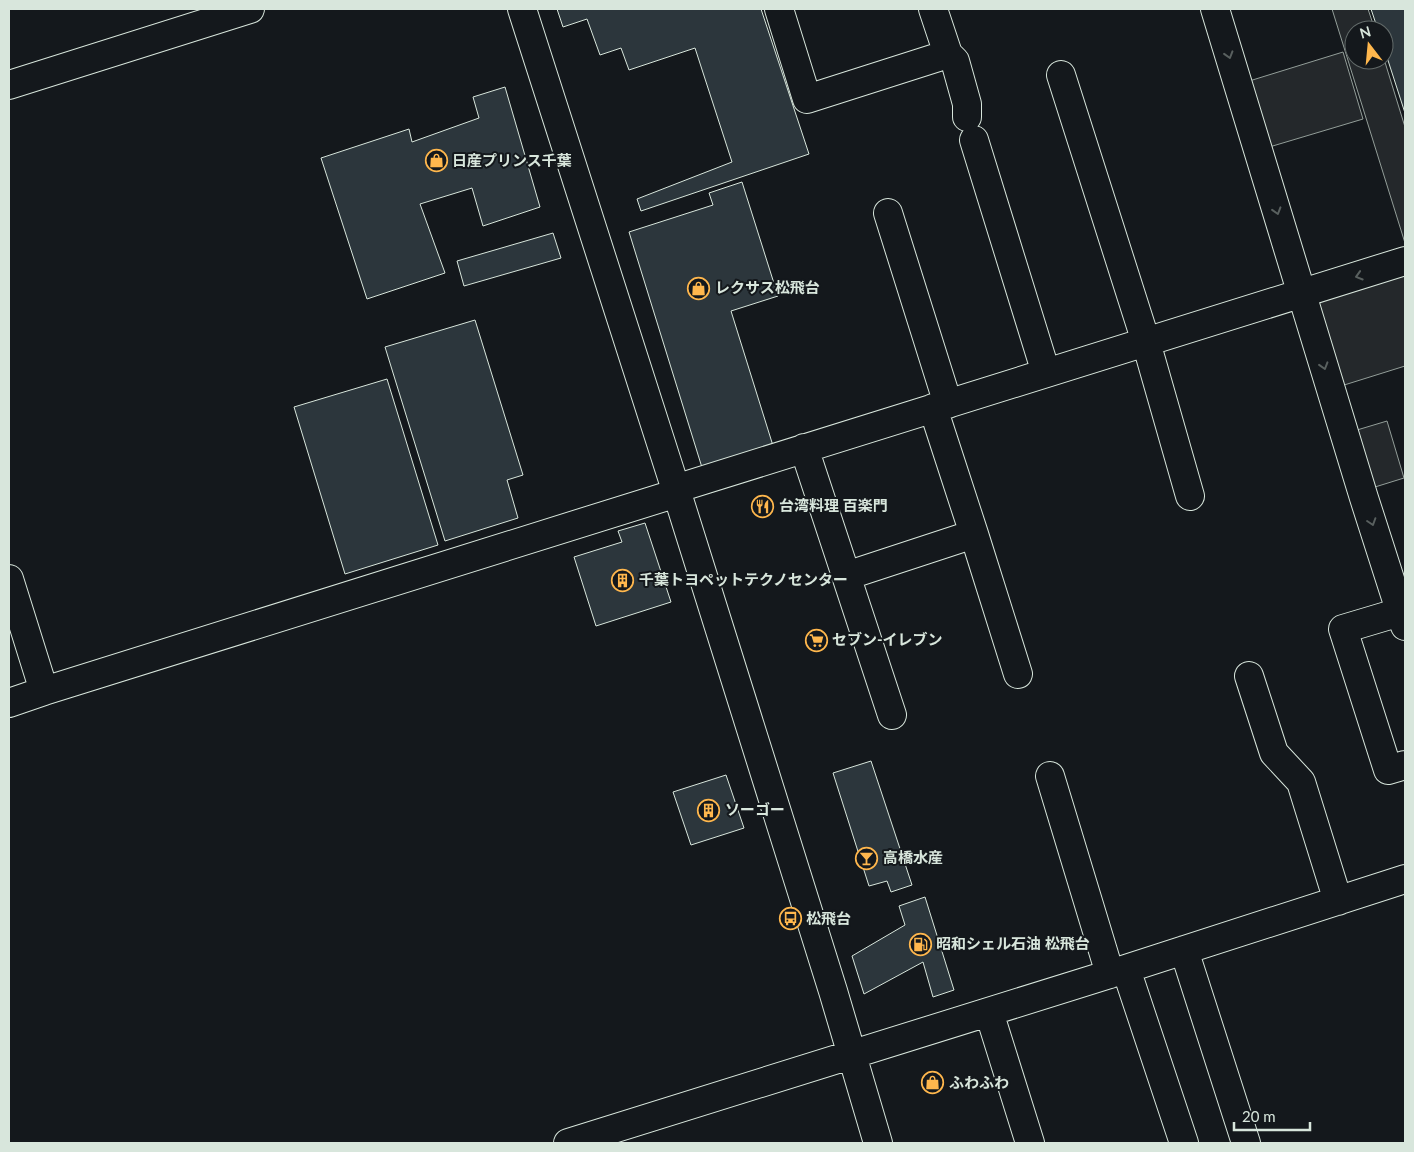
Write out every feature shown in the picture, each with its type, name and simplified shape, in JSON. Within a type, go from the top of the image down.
[{"type":"street","points":[[9,85],[250,9]]},
{"type":"street","points":[[522,9],[676,490],[824,963],[878,1143]]},
{"type":"street","points":[[779,9],[807,99],[948,54]]},
{"type":"street","points":[[934,9],[948,54],[955,61],[968,104],[970,128],[1046,373]]},
{"type":"street","points":[[1215,9],[1364,498],[1403,619],[1343,629],[1388,770],[1405,765]]},
{"type":"street","points":[[1062,75],[1146,342],[1190,496]]},
{"type":"street","points":[[888,213],[974,534],[1018,674]]},
{"type":"street","points":[[9,703],[804,448],[1405,261]]},
{"type":"street","points":[[804,448],[892,715]]},
{"type":"street","points":[[846,576],[974,534]]},
{"type":"street","points":[[9,579],[44,692]]},
{"type":"street","points":[[1249,676],[1274,753],[1300,782],[1338,901]]},
{"type":"street","points":[[1050,776],[1118,972],[1184,1143]]},
{"type":"street","points":[[568,1143],[1118,972],[1405,879]]},
{"type":"street","points":[[1184,950],[1246,1143]]},
{"type":"street","points":[[989,1012],[1030,1143]]},
{"type":"shaded area","points":[[1332,9],[1368,9],[1372,20],[1344,20],[1344,47]]},
{"type":"shaded area","points":[[1343,52],[1344,70],[1348,70],[1363,119],[1266,148],[1246,82]]},
{"type":"shaded area","points":[[1351,70],[1387,70],[1405,127],[1405,243]]},
{"type":"shaded area","points":[[1405,270],[1405,366],[1341,386],[1314,299]]},
{"type":"shaded area","points":[[1387,421],[1404,478],[1375,487],[1357,430]]},
{"type":"building","points":[[557,9],[761,9],[809,154],[641,211],[637,199],[732,162],[695,48],[629,70],[621,48],[600,55],[587,19],[563,27]]},
{"type":"building","points":[[1371,9],[1405,9],[1405,113],[1391,70],[1394,70],[1394,20],[1375,20]]},
{"type":"building","points":[[505,87],[540,207],[483,226],[472,188],[420,204],[445,273],[367,299],[321,158],[409,129],[412,142],[479,118],[473,97]]},
{"type":"building","points":[[742,182],[778,296],[731,311],[774,449],[704,474],[629,232],[713,205],[709,193]]},
{"type":"building","points":[[553,233],[561,258],[464,286],[457,261]]},
{"type":"building","points":[[475,320],[523,475],[507,480],[518,518],[445,541],[385,347]]},
{"type":"building","points":[[387,379],[438,545],[345,574],[294,407]]},
{"type":"building","name":"千葉トヨペットテクノセンター","points":[[645,523],[671,602],[596,626],[574,557],[622,542],[618,531]]},
{"type":"building","points":[[871,761],[912,885],[891,892],[887,881],[869,886],[833,773]]},
{"type":"building","name":"ソーゴー","points":[[726,775],[744,828],[691,845],[673,792]]},
{"type":"building","points":[[925,897],[954,990],[933,997],[923,962],[864,994],[852,956],[905,925],[899,906]]},
{"type":"place","name":"日産プリンス千葉","points":[[436,161]]},
{"type":"place","name":"レクサス松飛台","points":[[699,288]]},
{"type":"place","name":"台湾料理 百楽門","points":[[763,506]]},
{"type":"place","name":"千葉トヨペットテクノセンター","points":[[623,580]]},
{"type":"place","name":"セブン-イレブン","points":[[816,640]]},
{"type":"place","name":"ソーゴー","points":[[709,810]]},
{"type":"place","name":"高橋水産","points":[[867,858]]},
{"type":"place","name":"松飛台","points":[[790,919]]},
{"type":"place","name":"昭和シェル石油 松飛台","points":[[920,944]]},
{"type":"place","name":"ふわふわ","points":[[933,1083]]}]
